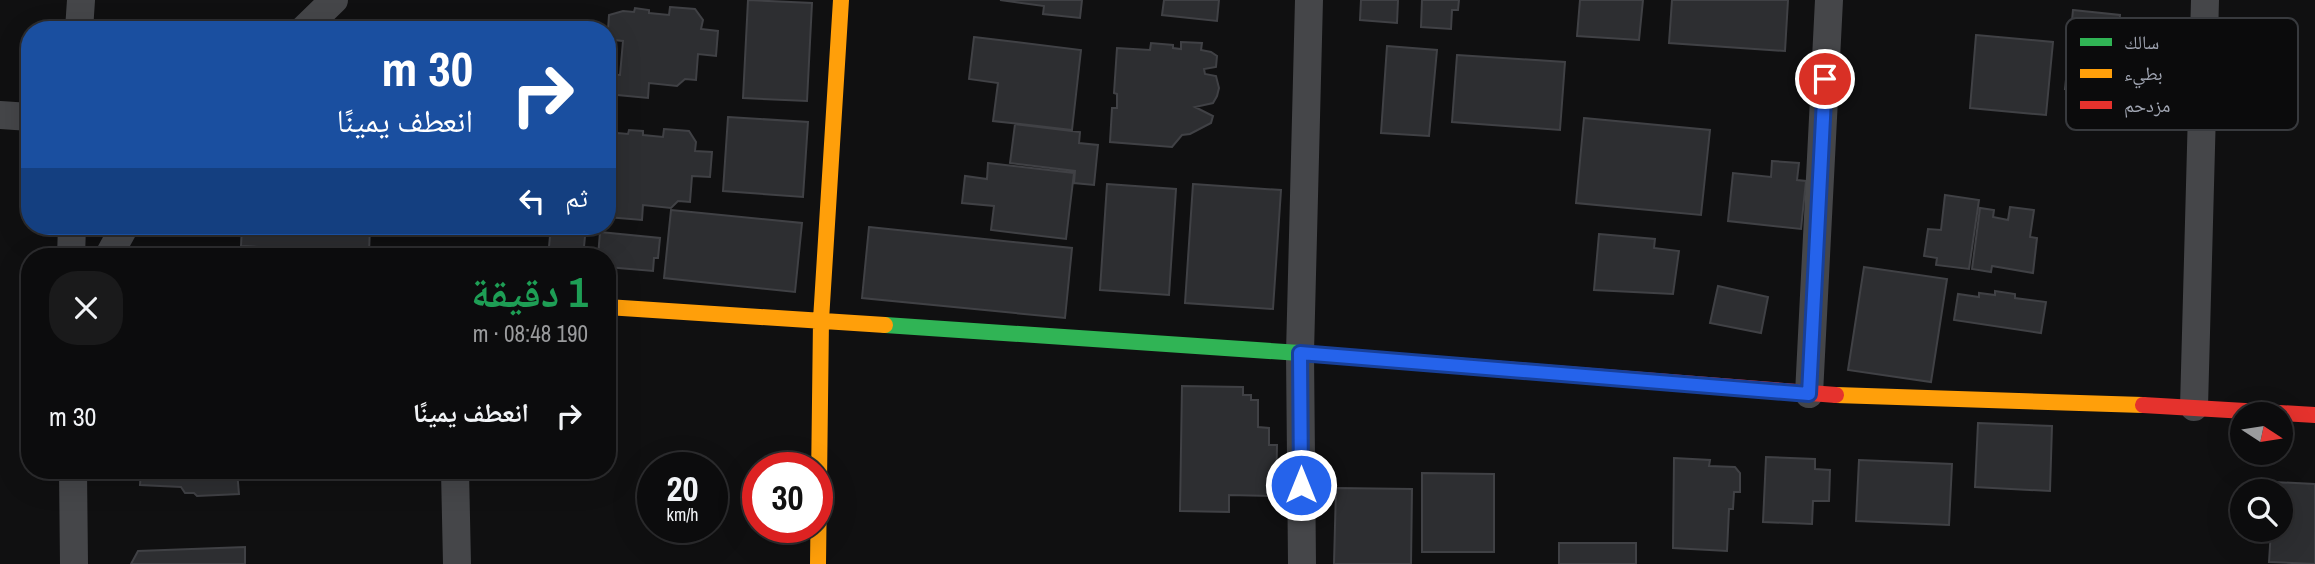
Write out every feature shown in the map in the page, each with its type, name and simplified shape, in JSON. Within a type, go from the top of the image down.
[{"type":"street","points":[[80,21],[81,0]]},
{"type":"street","points":[[312,21],[334,0]]},
{"type":"street","points":[[818,564],[821,320],[841,0]]},
{"type":"street","points":[[1301,564],[1300,353],[1309,0]]},
{"type":"street","points":[[1809,394],[1829,0]]},
{"type":"street","points":[[2205,0],[2205,18]]},
{"type":"street","points":[[0,115],[21,116]]},
{"type":"street","points":[[2194,407],[2201,130]]},
{"type":"street","points":[[616,308],[1300,353],[1809,394],[2194,407],[2315,415]]},
{"type":"street","points":[[73,479],[74,564]]},
{"type":"street","points":[[455,479],[457,564]]},
{"type":"building","points":[[748,0],[812,3],[807,101],[743,98]]},
{"type":"building","points":[[1000,0],[1082,0],[1080,18],[1043,14],[1044,6]]},
{"type":"building","points":[[1164,0],[1219,0],[1217,21],[1162,15]]},
{"type":"building","points":[[1361,0],[1398,0],[1397,23],[1360,20]]},
{"type":"building","points":[[1422,0],[1459,0],[1458,10],[1452,10],[1451,29],[1421,27]]},
{"type":"building","points":[[1580,0],[1643,0],[1639,40],[1577,36]]},
{"type":"building","points":[[1672,0],[1788,0],[1785,51],[1669,43]]},
{"type":"building","points":[[670,7],[695,9],[703,20],[701,29],[718,31],[716,56],[698,54],[696,80],[685,79],[677,86],[649,83],[648,98],[616,95],[616,75],[620,75],[623,41],[616,40],[616,21],[609,21],[609,15],[623,11],[634,12],[635,8],[669,15]]},
{"type":"building","points":[[2073,10],[2120,15],[2120,18],[2072,18]]},
{"type":"building","points":[[1976,35],[2053,42],[2046,115],[1970,108]]},
{"type":"building","points":[[974,37],[1081,50],[1072,130],[993,121],[998,83],[969,79]]},
{"type":"building","points":[[1181,42],[1202,43],[1201,50],[1217,56],[1216,67],[1204,69],[1205,74],[1216,76],[1219,88],[1217,96],[1213,103],[1195,107],[1213,116],[1211,123],[1190,134],[1182,135],[1172,147],[1110,142],[1112,108],[1117,108],[1117,94],[1114,93],[1117,48],[1150,50],[1151,43],[1173,45],[1173,48],[1181,49]]},
{"type":"building","points":[[1387,46],[1437,50],[1429,136],[1381,133]]},
{"type":"building","points":[[1457,55],[1565,62],[1560,130],[1452,122]]},
{"type":"building","points":[[728,117],[808,122],[803,197],[723,191]]},
{"type":"building","points":[[1584,118],[1710,130],[1701,215],[1576,203]]},
{"type":"building","points":[[1015,124],[1080,132],[1079,143],[1098,145],[1094,185],[1074,183],[1075,171],[1010,163]]},
{"type":"building","points":[[664,129],[689,131],[696,142],[695,151],[712,152],[710,177],[692,176],[690,202],[678,201],[671,208],[643,205],[642,220],[616,218],[616,133],[628,134],[629,130],[643,131],[643,135],[663,137]]},
{"type":"building","points":[[1772,161],[1799,163],[1797,180],[1806,181],[1801,229],[1728,221],[1733,173],[1771,177]]},
{"type":"building","points":[[988,163],[1074,173],[1066,239],[991,230],[994,206],[962,203],[965,176],[987,179]]},
{"type":"building","points":[[1107,184],[1176,189],[1169,295],[1100,290]]},
{"type":"building","points":[[1193,184],[1281,190],[1273,309],[1185,303]]},
{"type":"building","points":[[1945,195],[1979,200],[1969,269],[1936,265],[1937,258],[1924,256],[1928,229],[1941,230]]},
{"type":"building","points":[[2010,207],[2034,210],[2030,237],[2037,238],[2033,273],[1992,266],[1991,272],[1972,269],[1980,208],[1994,210],[1993,217],[2008,220]]},
{"type":"building","points":[[671,210],[802,223],[795,292],[664,278]]},
{"type":"building","points":[[869,227],[1072,248],[1065,318],[862,298]]},
{"type":"building","points":[[616,234],[660,238],[658,258],[654,258],[653,271],[616,268],[616,248],[599,248],[600,235]]},
{"type":"building","points":[[1599,234],[1655,239],[1654,248],[1679,251],[1673,294],[1594,290]]},
{"type":"building","points":[[242,235],[370,235],[369,248],[241,246]]},
{"type":"building","points":[[550,235],[585,235],[584,248],[549,248]]},
{"type":"building","points":[[1864,267],[1947,279],[1931,382],[1848,370]]},
{"type":"building","points":[[1718,286],[1768,297],[1761,333],[1710,323]]},
{"type":"building","points":[[1995,291],[2015,294],[2015,298],[2046,302],[2041,333],[1954,320],[1958,294],[1979,297],[1979,293],[1995,295]]},
{"type":"building","points":[[1182,386],[1243,387],[1243,395],[1251,395],[1251,400],[1258,400],[1258,427],[1269,428],[1269,445],[1277,445],[1276,496],[1229,495],[1229,512],[1180,511]]},
{"type":"building","points":[[1978,423],[2052,426],[2050,491],[1975,487]]},
{"type":"building","points":[[1766,457],[1815,459],[1815,469],[1830,470],[1829,501],[1813,501],[1812,524],[1763,522]]},
{"type":"building","points":[[1674,458],[1710,460],[1709,466],[1735,467],[1740,473],[1740,492],[1734,492],[1733,509],[1729,509],[1727,551],[1673,548]]},
{"type":"building","points":[[1859,460],[1952,464],[1949,525],[1856,521]]},
{"type":"building","points":[[1422,473],[1494,474],[1494,552],[1422,552]]},
{"type":"building","points":[[140,479],[238,479],[239,494],[197,496],[194,493],[185,493],[181,487],[140,485]]},
{"type":"building","points":[[2293,483],[2315,484],[2315,564],[2269,562],[2270,542],[2293,542]]},
{"type":"building","points":[[1336,488],[1412,489],[1411,564],[1334,564]]},
{"type":"building","points":[[1559,543],[1636,543],[1636,564],[1559,564]]},
{"type":"building","points":[[245,547],[245,564],[131,564],[138,551]]},
{"type":"traffic: fast","points":[[885,325],[1489,368]]},
{"type":"traffic: slow","points":[[818,564],[821,320],[841,0]]},
{"type":"traffic: slow","points":[[616,308],[885,325]]},
{"type":"traffic: slow","points":[[1836,395],[2143,405]]},
{"type":"traffic: jam","points":[[1489,368],[1836,395]]},
{"type":"traffic: jam","points":[[2143,405],[2315,415]]},
{"type":"route","points":[[1301,485],[1300,353],[1809,394],[1825,79]]}]
